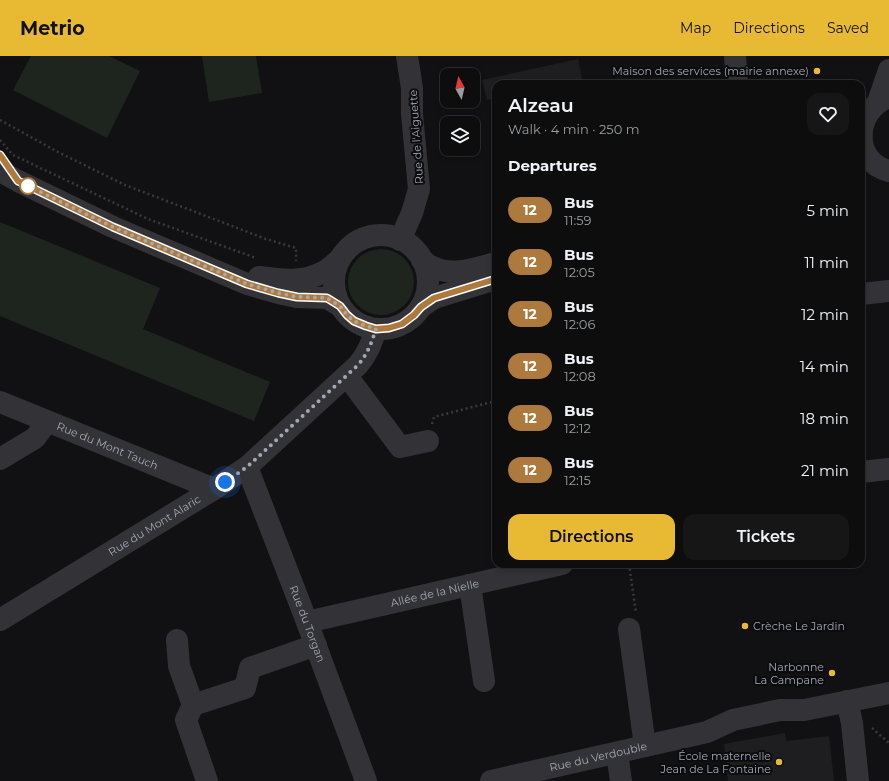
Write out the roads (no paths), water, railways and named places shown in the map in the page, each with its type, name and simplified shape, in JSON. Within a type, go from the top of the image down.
[{"type":"street","name":"Rue de l'Aiguette","points":[[400,240],[412,213],[419,189],[412,114],[412,88],[407,56]]},
{"type":"street","points":[[735,56],[738,80]]},
{"type":"street","points":[[865,117],[875,105],[889,70]]},
{"type":"street","points":[[865,146],[873,161],[889,183]]},
{"type":"street","points":[[0,155],[9,176],[113,227],[247,284],[297,297],[327,298],[340,306]]},
{"type":"street","points":[[216,270],[280,280],[313,277],[326,271],[340,259],[350,247],[361,239],[383,235],[400,240],[414,249],[422,260],[427,272],[427,288],[421,307]]},
{"type":"street","points":[[340,259],[335,272],[334,282],[336,295],[340,306],[354,321],[376,329],[389,328],[402,324],[414,315],[421,307],[434,298],[492,280]]},
{"type":"street","points":[[422,260],[433,268],[443,271],[459,271],[492,264]]},
{"type":"street","points":[[865,294],[889,291]]},
{"type":"street","name":"Rue du Mont Alaric","points":[[0,620],[214,489],[247,467],[347,376],[367,354],[372,344],[376,329]]},
{"type":"street","points":[[347,376],[400,447],[428,441]]},
{"type":"street","name":"Rue du Mont Tauch","points":[[0,402],[214,489]]},
{"type":"street","points":[[0,460],[35,438],[47,422]]},
{"type":"street","name":"Rue du Torgan","points":[[247,467],[316,645],[366,781]]},
{"type":"street","points":[[865,472],[889,469]]},
{"type":"street","name":"Allée de la Nielle","points":[[307,622],[544,568]]},
{"type":"street","points":[[470,585],[484,681]]},
{"type":"street","points":[[629,628],[644,746]]},
{"type":"street","points":[[177,640],[179,666],[187,692],[193,705]]},
{"type":"street","points":[[207,781],[186,720],[193,705],[245,688],[250,668],[316,645]]},
{"type":"street","name":"Rue du Verdouble","points":[[491,781],[707,732],[733,720],[780,710],[804,710],[889,693]]},
{"type":"street","points":[[847,701],[852,723],[858,781]]},
{"type":"street","points":[[616,753],[621,781]]},
{"type":"place","name":"Maison des services (mairie annexe)","points":[[817,71]]},
{"type":"place","name":"Crèche Le Jardin","points":[[745,626]]},
{"type":"place","name":"Narbonne La Campane","points":[[832,673]]},
{"type":"place","name":"École maternelle Jean de La Fontaine","points":[[779,762]]}]
